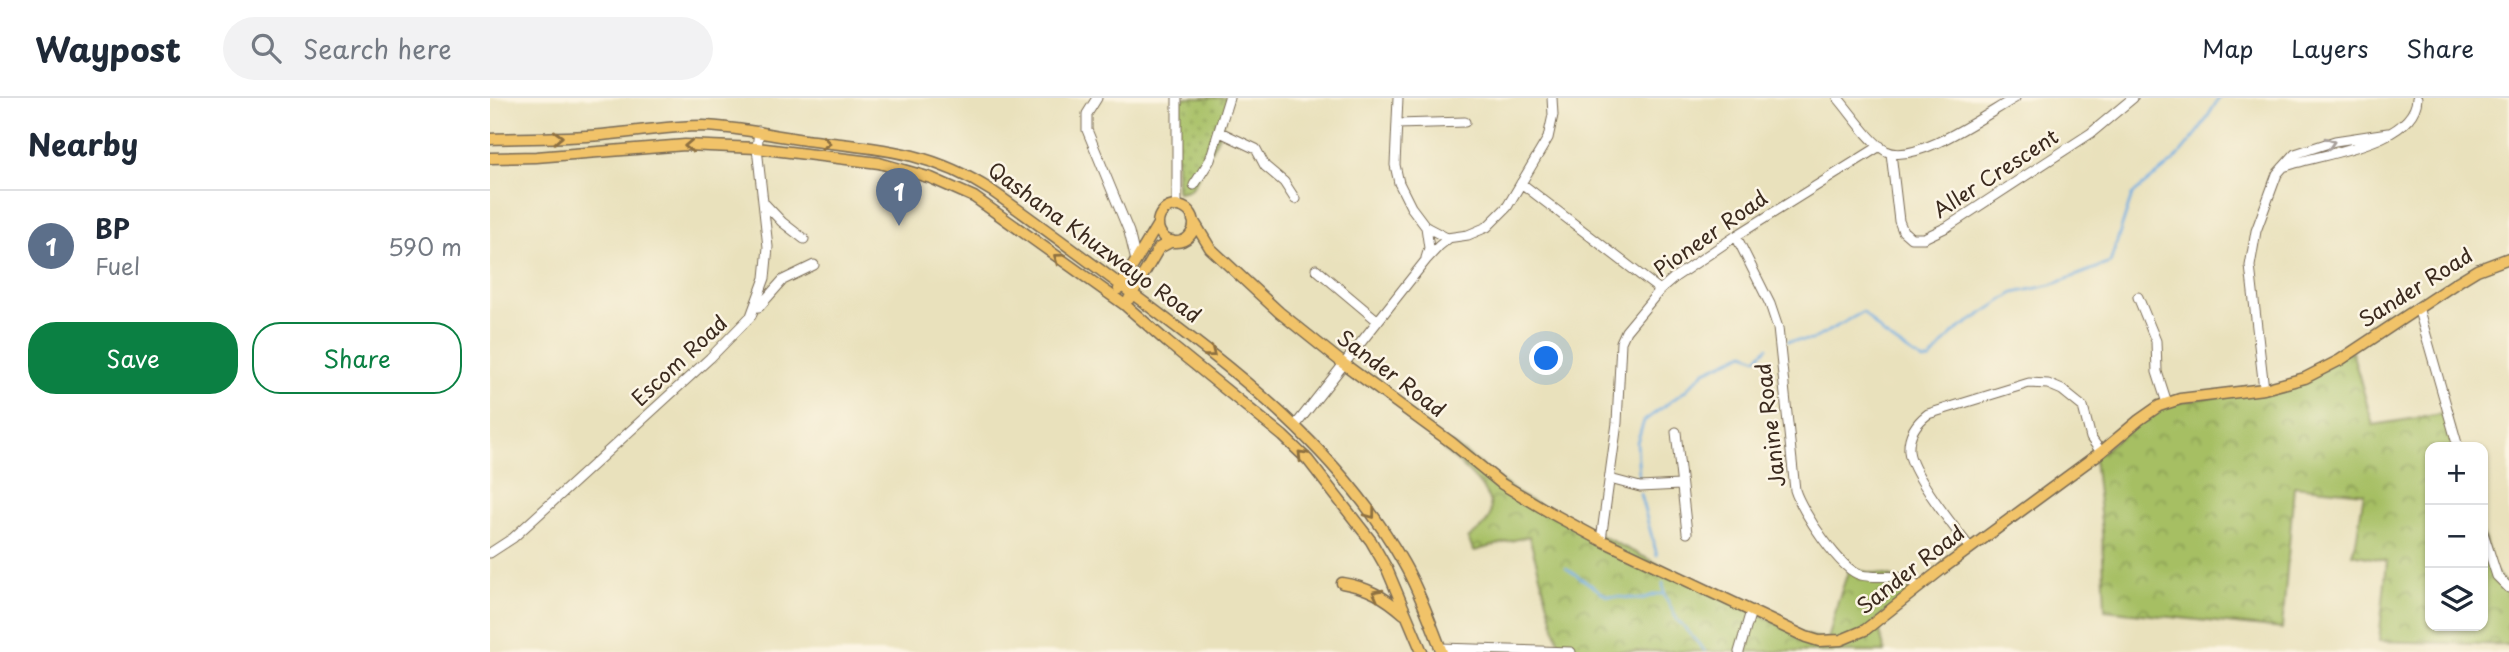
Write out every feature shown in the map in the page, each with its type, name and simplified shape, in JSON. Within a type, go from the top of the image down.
[{"type":"main road","name":"Qashana Khuzwayo Road","points":[[490,139],[602,135],[691,126],[730,127],[789,139],[902,152],[939,163],[966,175],[1133,294],[1237,374],[1295,426],[1325,456],[1351,488],[1403,562],[1441,650]]},
{"type":"main road","name":"Qashana Khuzwayo Road","points":[[490,158],[685,145],[757,148],[879,163],[947,183],[981,201],[1125,305],[1283,436],[1308,460],[1371,541],[1387,569],[1422,652]]},
{"type":"main road","points":[[1114,297],[1162,213],[1177,206],[1188,210],[1194,220],[1192,232],[1159,248],[1125,305]]},
{"type":"main road","name":"Sander Road","points":[[1194,220],[1210,248],[1279,312],[1502,484],[1601,540],[1819,641],[1841,640],[1865,630],[1970,548],[2102,452],[2139,420],[2167,403],[2284,385],[2318,373],[2477,270],[2509,258]]},
{"type":"main road","points":[[1158,224],[1163,235],[1178,240]]},
{"type":"main road","name":"Sander Road","points":[[1178,240],[1194,241],[1210,248]]},
{"type":"main road","points":[[1342,583],[1373,592],[1389,601],[1406,616]]},
{"type":"street","points":[[1097,98],[1087,114],[1087,130],[1129,232],[1136,261]]},
{"type":"street","points":[[1177,98],[1177,206]]},
{"type":"street","points":[[1194,185],[1210,160],[1229,98]]},
{"type":"street","points":[[1398,98],[1395,164],[1399,183],[1410,207],[1426,227],[1438,235],[1450,238],[1468,235],[1487,227],[1507,207],[1548,138],[1553,115],[1552,98]]},
{"type":"street","points":[[1838,98],[1880,146],[1891,153],[1906,154],[1927,148],[2015,98]]},
{"type":"street","name":"Aller Crescent","points":[[1891,153],[1901,226],[1911,238],[1924,238],[1947,227],[2091,133],[2133,98]]},
{"type":"street","points":[[2264,388],[2250,266],[2256,231],[2280,169],[2295,154],[2334,141],[2388,133],[2409,118],[2416,108],[2417,98]]},
{"type":"street","points":[[1397,124],[1465,122]]},
{"type":"street","name":"Escom Road","points":[[490,553],[513,538],[710,358],[751,316],[761,292],[767,264],[764,203],[757,148],[759,131]]},
{"type":"street","points":[[1220,132],[1259,152],[1265,166],[1284,181],[1295,199]]},
{"type":"street","points":[[1863,155],[1869,134]]},
{"type":"street","name":"Pioneer Road","points":[[1601,540],[1617,424],[1621,342],[1626,331],[1660,290],[1736,236],[1880,146]]},
{"type":"street","points":[[1521,183],[1660,290]]},
{"type":"street","points":[[764,203],[804,239]]},
{"type":"street","points":[[1426,227],[1429,248],[1426,260]]},
{"type":"street","name":"Janine Road","points":[[1736,236],[1768,301],[1778,328],[1796,490],[1801,505],[1830,547],[1853,572],[1860,575],[1902,577],[1918,589]]},
{"type":"street","points":[[1295,426],[1426,260],[1438,246],[1450,238]]},
{"type":"street","points":[[751,316],[783,280],[814,265]]},
{"type":"street","points":[[1316,269],[1378,321]]},
{"type":"street","points":[[2138,297],[2156,341],[2157,372],[2167,403]]},
{"type":"street","points":[[2418,307],[2457,442]]},
{"type":"street","points":[[1970,548],[1941,508],[1911,458],[1909,447],[1912,434],[1919,421],[1928,414],[2029,383],[2048,384],[2063,390],[2082,407],[2091,438],[2102,452]]},
{"type":"street","points":[[1676,432],[1687,533]]},
{"type":"street","points":[[1610,479],[1640,487],[1680,485]]},
{"type":"street","points":[[2488,550],[2497,576],[2508,584]]},
{"type":"street","points":[[1739,652],[1751,611]]},
{"type":"street","points":[[1441,650],[1571,652]]},
{"type":"green space","points":[[1176,98],[1229,98],[1220,133],[1194,185],[1189,190],[1177,192]]},
{"type":"green space","points":[[2352,351],[2373,425],[2448,413],[2457,442],[2425,442],[2425,631],[2488,631],[2488,551],[2493,568],[2509,588],[2509,645],[2379,641],[2387,561],[2352,554],[2364,493],[2294,486],[2282,629],[2105,610],[2102,531],[2094,458],[2158,406],[2283,385]]},
{"type":"green space","points":[[1452,443],[1521,496],[1797,633],[1828,640],[1849,569],[1890,576],[1917,588],[1877,620],[1885,652],[1561,651],[1529,536],[1474,551],[1468,539],[1488,520],[1491,510],[1489,500],[1477,481],[1444,450]]},
{"type":"waterway","points":[[1788,341],[1812,340],[1863,312],[1884,335],[1923,361],[1930,360],[1954,332],[2014,293],[2051,285],[2110,263],[2132,195],[2175,160],[2199,131],[2219,98]]},
{"type":"waterway","points":[[1639,480],[1637,442],[1644,421],[1685,391],[1705,371],[1745,353],[1757,358],[1768,347]]},
{"type":"waterway","points":[[1640,494],[1657,555]]},
{"type":"waterway","points":[[1566,568],[1607,596],[1642,599],[1664,594],[1678,621],[1705,651]]},
{"type":"waterway","points":[[1663,583],[1664,593]]},
{"type":"place","name":"BP","points":[[899,226]]}]
